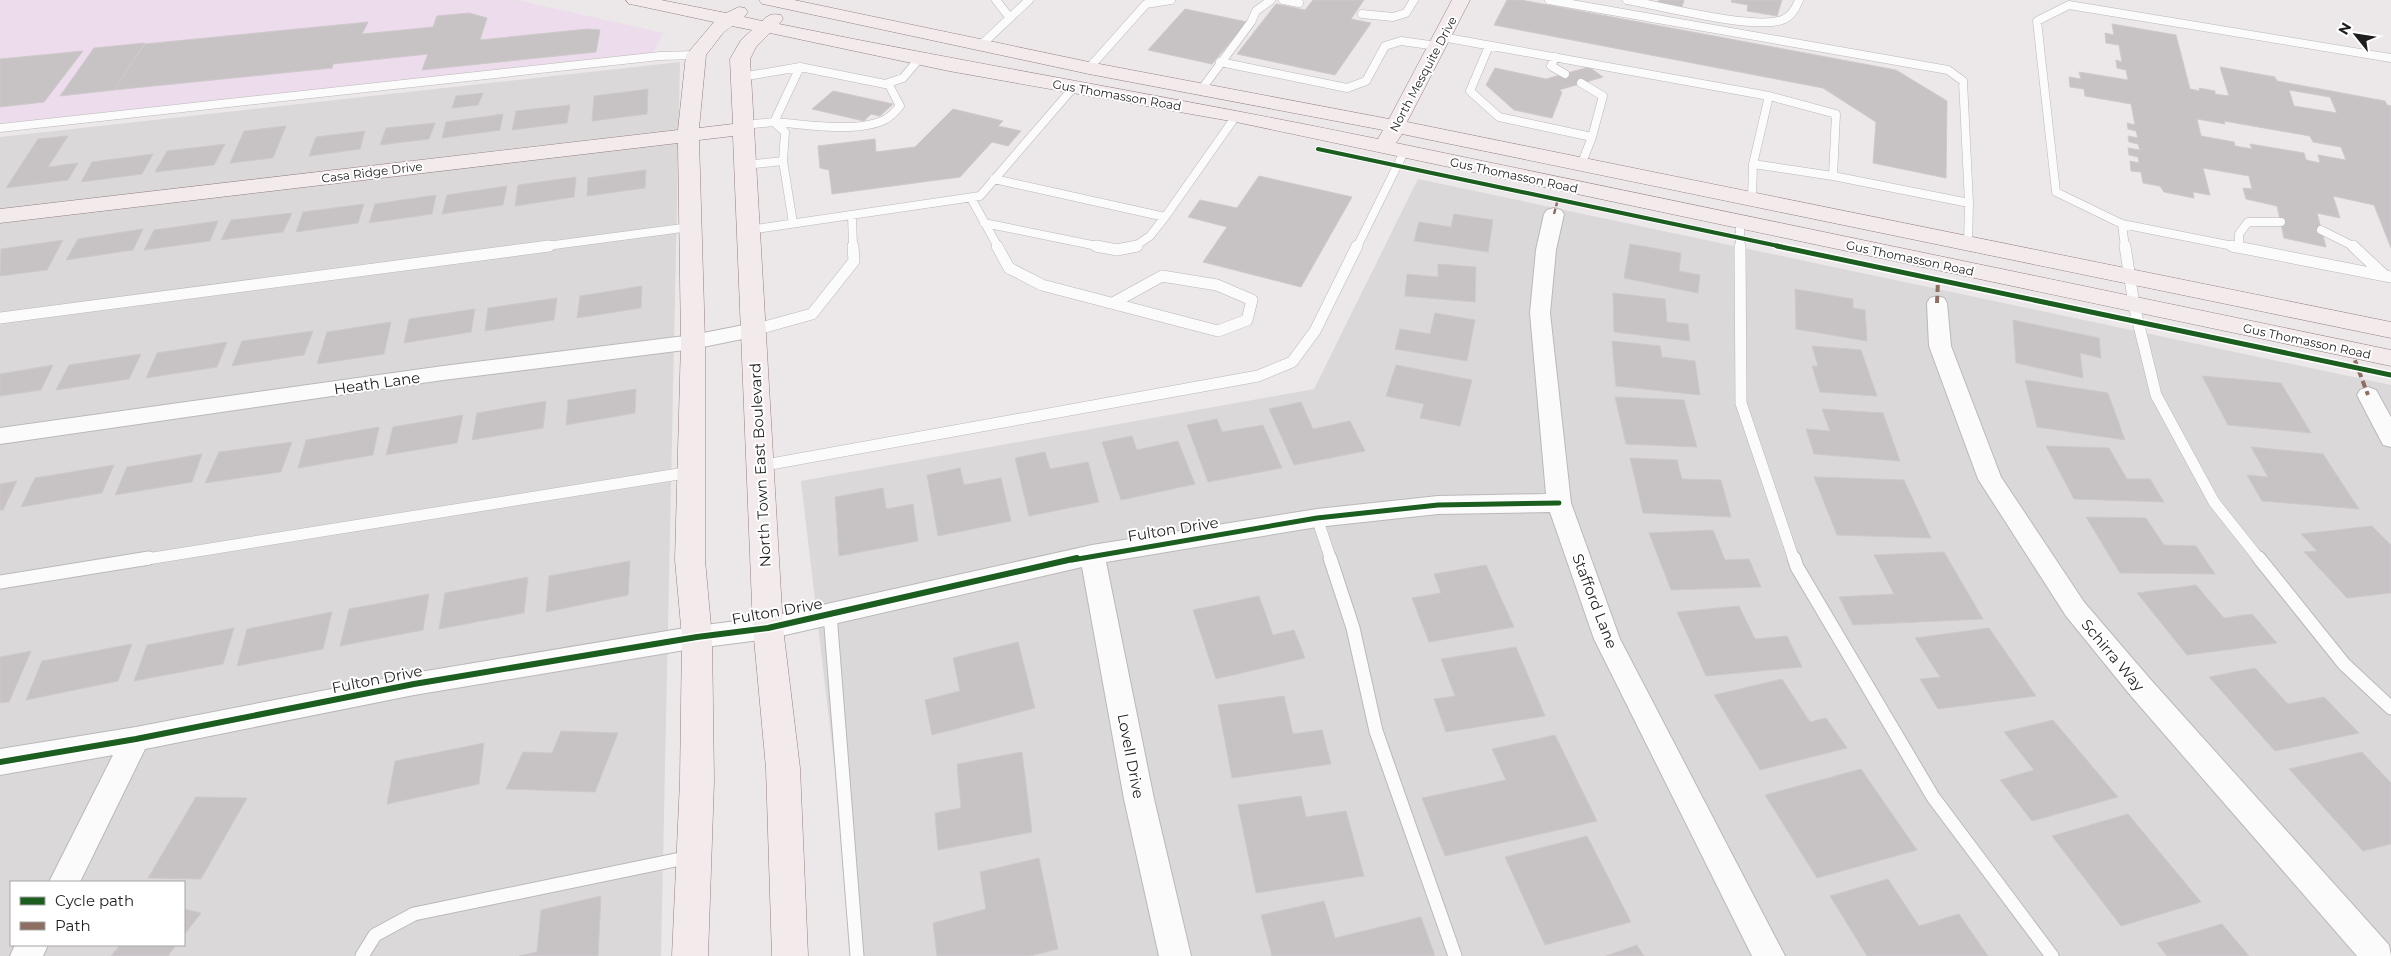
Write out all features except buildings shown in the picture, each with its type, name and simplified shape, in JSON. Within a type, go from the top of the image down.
[{"type":"main road","name":"Gus Thomasson Road","points":[[635,0],[919,59],[1236,116],[2391,358]]},
{"type":"main road","points":[[690,956],[697,781],[697,637],[690,560],[693,342],[688,136],[696,55],[705,41],[754,0]]},
{"type":"main road","name":"Gus Thomasson Road","points":[[768,0],[796,3],[1089,68],[1395,126],[2391,330]]},
{"type":"main road","name":"North Mesquite Drive","points":[[1394,150],[1395,126],[1461,0]]},
{"type":"main road","name":"North Town East Boulevard","points":[[790,956],[783,768],[768,628],[740,59],[748,44],[764,28],[796,3]]},
{"type":"main road","points":[[1073,88],[1089,68]]},
{"type":"main road","name":"Casa Ridge Drive","points":[[0,216],[688,136],[743,127]]},
{"type":"main road","points":[[1740,222],[1752,200]]},
{"type":"street","name":"Stafford Lane","points":[[1554,214],[1546,250],[1540,313],[1559,503],[1607,639],[1730,885],[1769,956]]},
{"type":"street","name":"Schirra Way","points":[[1937,303],[1940,346],[1990,479],[2075,610],[2141,688],[2378,956]]},
{"type":"street","name":"Heath Lane","points":[[0,436],[443,374],[693,342],[754,330]]},
{"type":"street","points":[[2368,396],[2391,439]]},
{"type":"street","name":"Fulton Drive","points":[[0,762],[136,739],[414,684],[697,637],[768,628],[1092,554],[1317,518],[1438,504],[1559,503]]},
{"type":"street","name":"Lovell Drive","points":[[1092,554],[1139,799],[1175,956]]},
{"type":"street","points":[[65,881],[136,739]]},
{"type":"lane","points":[[996,0],[1010,18]]},
{"type":"lane","points":[[981,45],[1029,0]]},
{"type":"lane","points":[[1089,68],[1146,4],[1171,0]]},
{"type":"lane","points":[[1200,90],[1251,22],[1256,11],[1272,0]]},
{"type":"lane","points":[[1283,0],[1299,2]]},
{"type":"lane","points":[[1362,14],[1393,17],[1406,13],[1414,0]]},
{"type":"lane","points":[[1549,0],[1948,70],[1963,81],[1969,203],[1968,244]]},
{"type":"lane","points":[[1627,0],[1745,21],[1770,23],[1783,20],[1793,12],[1799,0]]},
{"type":"lane","points":[[2388,276],[2122,224],[2056,192],[2038,21],[2069,5],[2391,58]]},
{"type":"lane","points":[[1220,62],[1347,88],[1366,81],[1384,46],[1400,41],[1440,42],[1489,46],[1769,96],[1836,114],[1833,176]]},
{"type":"lane","points":[[1489,46],[1470,91],[1500,117],[1592,137]]},
{"type":"lane","points":[[0,128],[660,56],[696,55]]},
{"type":"lane","points":[[1555,57],[1551,66],[1565,74]]},
{"type":"lane","points":[[741,77],[800,67],[888,83],[903,78],[919,59]]},
{"type":"lane","points":[[774,122],[800,67]]},
{"type":"lane","points":[[743,127],[774,122],[812,123],[849,127],[886,120],[900,106],[888,83]]},
{"type":"lane","points":[[1581,84],[1603,96],[1592,137],[1581,165]]},
{"type":"lane","points":[[749,230],[980,196],[1073,88]]},
{"type":"lane","points":[[1752,200],[1753,164],[1769,96]]},
{"type":"lane","points":[[984,223],[1117,250],[1128,250],[1150,239],[1236,116]]},
{"type":"lane","points":[[774,122],[785,132],[783,161],[793,224]]},
{"type":"lane","points":[[760,466],[1258,376],[1292,362],[1315,331],[1394,150]]},
{"type":"lane","points":[[746,166],[783,161]]},
{"type":"lane","points":[[1753,164],[1833,176],[1969,203]]},
{"type":"lane","points":[[994,179],[1165,217]]},
{"type":"lane","points":[[971,198],[1009,268],[1042,285],[1218,331],[1247,320],[1252,300],[1217,285],[1162,276],[1113,303]]},
{"type":"lane","points":[[754,330],[812,314],[854,261],[852,215]]},
{"type":"lane","points":[[1740,222],[1741,403],[1797,567],[1933,797],[2052,956]]},
{"type":"lane","points":[[2239,247],[2239,234],[2248,222],[2281,222]]},
{"type":"lane","points":[[2122,224],[2134,304],[2156,395],[2214,502],[2344,664],[2391,708]]},
{"type":"lane","points":[[0,318],[690,227]]},
{"type":"lane","points":[[2321,230],[2338,235],[2364,252],[2388,276]]},
{"type":"lane","points":[[0,582],[691,472]]},
{"type":"lane","points":[[1317,518],[1353,628],[1376,731],[1455,956]]},
{"type":"lane","points":[[830,614],[857,956]]},
{"type":"lane","points":[[362,956],[375,935],[414,914],[694,856]]},
{"type":"shaded area","points":[[0,0],[517,0],[663,33],[652,55],[0,131]]},
{"type":"shaded area","points":[[680,62],[661,956],[0,956],[0,137]]},
{"type":"shaded area","points":[[1418,179],[2391,385],[2391,956],[857,956],[801,481],[1314,389]]},
{"type":"marked path","points":[[1554,214],[1558,199]]},
{"type":"marked path","points":[[1937,303],[1938,280]]},
{"type":"marked path","points":[[2351,350],[2368,395]]},
{"type":"cycle path","points":[[1318,149],[2391,375]]},
{"type":"cycle path","points":[[0,762],[136,739],[414,684],[697,637],[768,628],[1092,555],[1317,518],[1438,505],[1559,503]]}]
